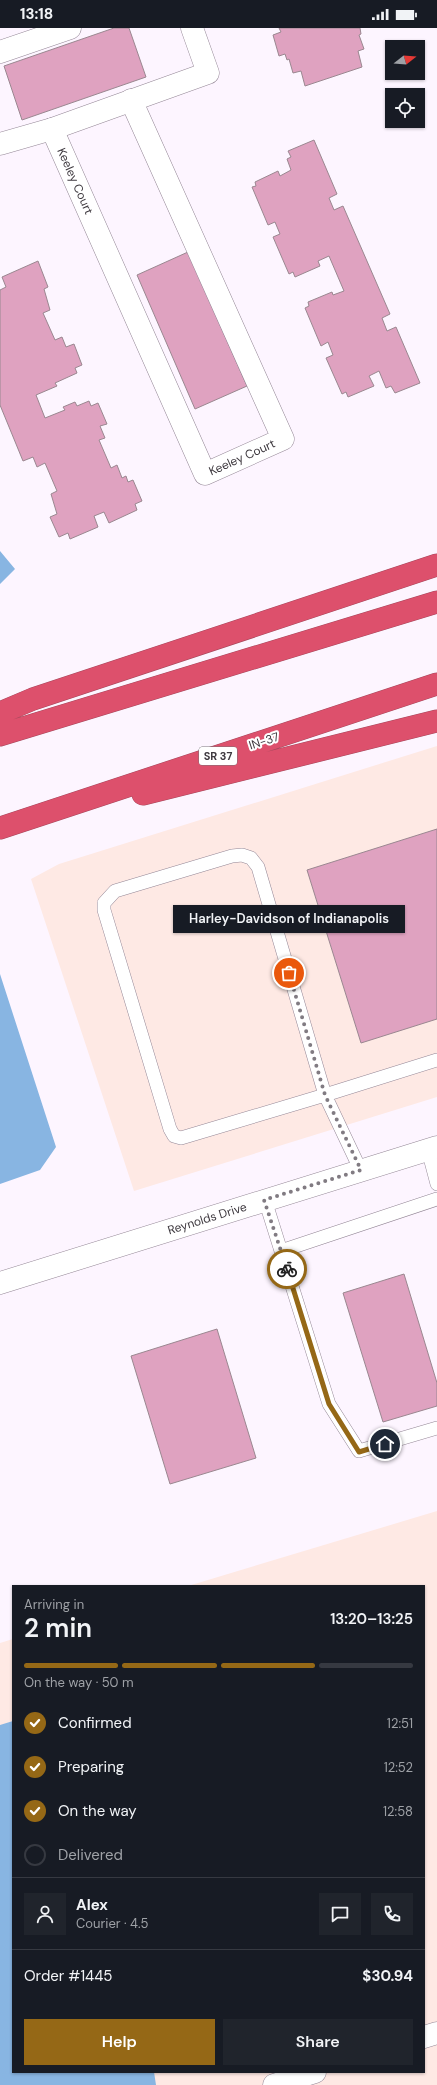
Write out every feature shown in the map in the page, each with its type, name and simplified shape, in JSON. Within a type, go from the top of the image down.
[{"type":"highway","points":[[0,713],[33,699],[437,565]]},
{"type":"highway","points":[[0,736],[437,602]]},
{"type":"highway","name":"IN-37","points":[[0,828],[437,684]]},
{"type":"highway","points":[[0,828],[303,756],[437,721]]},
{"type":"street","points":[[0,52],[70,28]]},
{"type":"street","points":[[0,144],[52,129],[208,73],[192,28]]},
{"type":"street","name":"Keeley Court","points":[[52,129],[205,474],[283,439],[131,100]]},
{"type":"street","name":"Reynolds Drive","points":[[0,1283],[433,1148]]},
{"type":"street","points":[[425,2037],[437,2033]]},
{"type":"street","points":[[274,2085],[308,2078]]},
{"type":"lane","points":[[361,1170],[325,1095],[258,867],[250,858],[242,855],[232,856],[115,891],[104,903],[104,910],[174,1136],[188,1137],[325,1095],[437,1060]]},
{"type":"lane","points":[[433,1148],[437,1184]]},
{"type":"lane","points":[[264,1200],[329,1404],[359,1452],[437,1428]]},
{"type":"lane","points":[[281,1251],[437,1200]]},
{"type":"shaded area","points":[[437,746],[437,1097],[134,1191],[31,879],[59,864]]},
{"type":"shaded area","points":[[437,1511],[437,2085],[0,2085],[0,1643],[12,1639],[12,2073],[425,2073],[425,1585],[191,1585]]},
{"type":"water","points":[[0,551],[15,569],[0,584]]},
{"type":"water","points":[[0,974],[56,1147],[40,1170],[0,1184]]},
{"type":"water","points":[[12,1721],[12,2073],[154,2073],[156,2085],[0,2085],[0,1725]]},
{"type":"building","points":[[114,28],[129,28],[146,77],[22,120],[4,66]]},
{"type":"building","points":[[279,28],[360,28],[361,34],[359,35],[364,49],[358,51],[362,67],[305,86],[301,71],[293,73],[289,59],[287,60],[285,54],[279,56],[273,35],[281,32]]},
{"type":"building","points":[[314,140],[337,194],[329,198],[334,210],[343,206],[390,314],[382,318],[387,331],[396,327],[420,383],[395,393],[391,386],[386,388],[379,371],[369,376],[374,386],[348,397],[346,392],[342,394],[326,358],[333,355],[328,342],[321,346],[305,308],[309,306],[308,302],[332,292],[333,295],[344,291],[329,256],[318,261],[320,266],[295,277],[293,272],[289,274],[273,237],[280,234],[275,222],[268,225],[252,187],[256,186],[255,182],[278,171],[280,176],[291,170],[287,159],[291,157],[288,151]]},
{"type":"building","points":[[188,252],[247,386],[195,409],[137,275]]},
{"type":"building","points":[[38,261],[48,287],[44,289],[50,310],[43,313],[55,340],[62,337],[66,347],[74,344],[82,365],[75,368],[77,373],[55,383],[57,386],[36,395],[45,418],[65,410],[63,407],[75,402],[77,406],[89,401],[91,406],[98,403],[107,424],[100,426],[105,438],[99,440],[111,468],[117,465],[122,478],[126,476],[128,482],[133,480],[142,501],[135,504],[137,510],[109,523],[104,512],[94,516],[98,527],[70,539],[68,533],[59,537],[50,517],[57,514],[51,494],[57,491],[45,463],[37,467],[33,457],[23,461],[0,405],[0,290],[6,287],[2,277]]},
{"type":"building","points":[[437,829],[437,1019],[361,1043],[307,870]]},
{"type":"building","points":[[404,1274],[437,1383],[437,1406],[383,1422],[343,1293]]},
{"type":"building","points":[[217,1329],[256,1458],[170,1484],[131,1356]]},
{"type":"way so far","points":[[287,1269],[264,1200],[361,1170],[325,1095],[289,973]]},
{"type":"place","name":"Harley-Davidson of Indianapolis","points":[[289,973]]},
{"type":"route","points":[[287,1269],[329,1404],[359,1452],[385,1444]]}]
